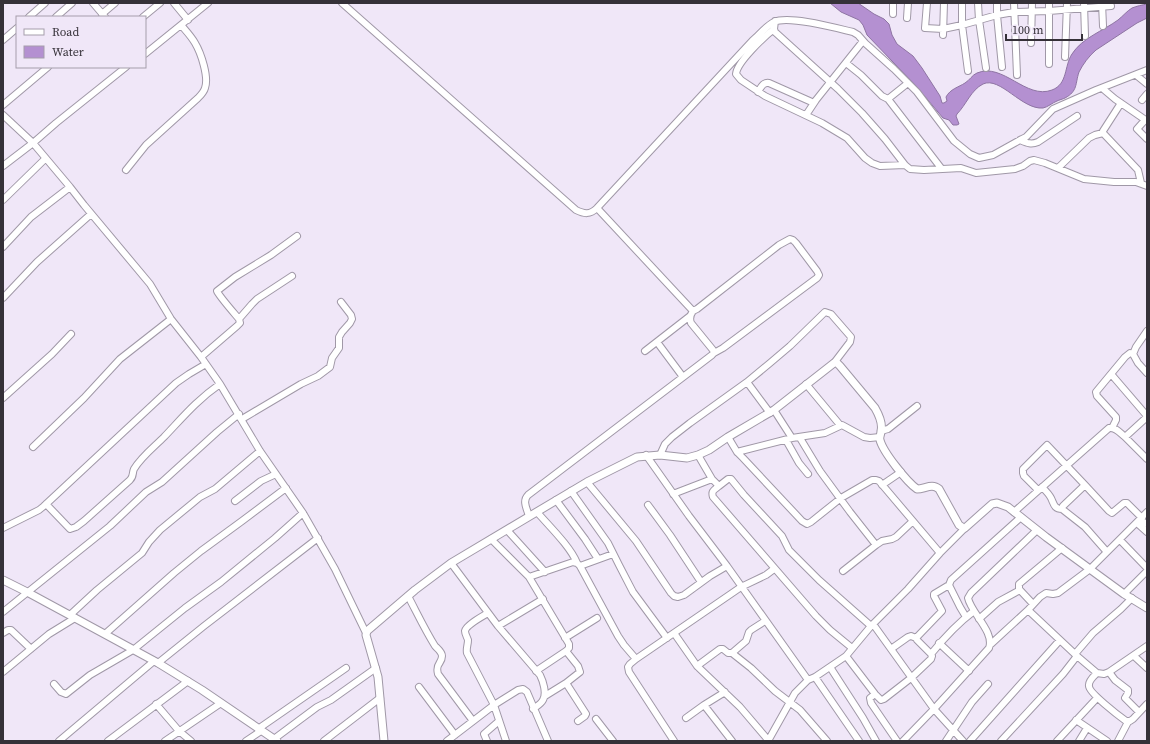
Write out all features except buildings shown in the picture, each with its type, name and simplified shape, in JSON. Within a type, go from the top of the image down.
[{"type":"street","points":[[30,16],[45,3]]},
{"type":"street","points":[[57,16],[72,3]]},
{"type":"street","points":[[93,3],[103,16],[115,3]]},
{"type":"street","points":[[144,16],[160,3]]},
{"type":"street","points":[[174,3],[188,20]]},
{"type":"street","points":[[146,53],[208,3]]},
{"type":"street","points":[[342,3],[576,210],[582,213],[590,213],[597,208],[753,40],[775,21],[794,20],[853,32],[858,35],[894,68],[917,92],[954,141],[970,154],[979,158],[994,155],[1026,137],[1053,109],[1147,70]]},
{"type":"street","points":[[893,3],[893,14]]},
{"type":"street","points":[[907,18],[908,3]]},
{"type":"street","points":[[927,3],[925,28],[943,32],[979,20],[1014,12],[1049,11],[1067,6],[1111,6]]},
{"type":"street","points":[[943,32],[944,3]]},
{"type":"street","points":[[962,3],[962,25],[968,71]]},
{"type":"street","points":[[978,3],[986,68]]},
{"type":"street","points":[[997,3],[1002,67]]},
{"type":"street","points":[[1014,3],[1017,75]]},
{"type":"street","points":[[1031,42],[1032,3]]},
{"type":"street","points":[[1049,3],[1049,64]]},
{"type":"street","points":[[1084,5],[1085,36]]},
{"type":"street","points":[[1102,5],[1103,26]]},
{"type":"street","points":[[1065,57],[1067,6]]},
{"type":"street","points":[[775,21],[775,32],[831,82],[872,123],[905,165],[910,168],[960,168],[976,173],[982,173],[1015,170],[1034,160],[1084,179],[1114,182],[1136,182],[1144,184]]},
{"type":"street","points":[[126,170],[146,145],[198,98],[206,88],[205,72],[198,49],[194,41],[181,25]]},
{"type":"street","points":[[3,40],[16,29]]},
{"type":"street","points":[[774,29],[755,46],[737,71],[736,74],[741,80],[758,92],[822,123],[847,138],[872,163],[880,166],[905,165]]},
{"type":"street","points":[[806,115],[863,41]]},
{"type":"street","points":[[846,63],[861,75],[882,96],[888,99],[941,168]]},
{"type":"street","points":[[3,105],[47,68]]},
{"type":"street","points":[[3,166],[33,144],[56,122],[125,68]]},
{"type":"street","points":[[1136,74],[1147,84]]},
{"type":"street","points":[[758,92],[767,82],[814,103]]},
{"type":"street","points":[[888,99],[908,83]]},
{"type":"street","points":[[1102,88],[1146,120],[1138,127],[1138,129],[1147,139]]},
{"type":"street","points":[[1142,100],[1147,94]]},
{"type":"street","points":[[1103,133],[1121,103]]},
{"type":"street","points":[[1020,140],[1028,144],[1038,142],[1077,116]]},
{"type":"street","points":[[4,119],[33,144],[150,284],[171,319],[220,384],[260,451],[303,513],[335,569],[366,633],[376,668],[384,741]]},
{"type":"street","points":[[1058,168],[1089,138],[1103,133]]},
{"type":"street","points":[[1103,133],[1138,170],[1144,184]]},
{"type":"street","points":[[3,200],[45,159]]},
{"type":"street","points":[[3,247],[31,217],[70,187]]},
{"type":"street","points":[[597,208],[691,313]]},
{"type":"street","points":[[3,298],[37,262],[91,214]]},
{"type":"street","points":[[239,319],[217,291],[239,274],[297,236]]},
{"type":"street","points":[[529,516],[524,501],[528,495],[819,275],[796,243],[790,239],[779,245],[691,313],[645,351]]},
{"type":"street","points":[[201,357],[237,326],[240,322],[239,319],[257,299],[292,276]]},
{"type":"street","points":[[3,612],[110,526],[146,492],[162,482],[206,441],[240,416],[318,376],[330,367],[332,358],[338,348],[339,337],[352,319],[348,310],[341,302]]},
{"type":"street","points":[[366,633],[408,596],[451,563],[556,500],[628,460],[646,455],[687,458],[709,450],[772,411],[834,363],[850,342],[851,337],[831,314],[825,312],[790,346],[747,382],[672,437],[664,444],[660,455]]},
{"type":"street","points":[[691,313],[691,323],[714,353]]},
{"type":"street","points":[[33,446],[84,398],[120,359],[171,319]]},
{"type":"street","points":[[1133,354],[1147,331]]},
{"type":"street","points":[[3,398],[52,354],[71,334]]},
{"type":"street","points":[[657,342],[683,377]]},
{"type":"street","points":[[1014,512],[1109,428],[1112,428],[1116,417],[1095,394],[1127,355],[1130,353],[1133,354]]},
{"type":"street","points":[[1133,354],[1138,363],[1147,373]]},
{"type":"street","points":[[834,363],[837,363],[840,366],[875,408],[882,424],[880,442],[901,472],[917,489],[933,486],[939,489],[959,525],[965,528]]},
{"type":"street","points":[[3,528],[39,510],[176,383],[206,364]]},
{"type":"street","points":[[1111,374],[1147,416],[1126,438]]},
{"type":"street","points":[[747,382],[772,411],[789,439],[799,463],[808,474]]},
{"type":"street","points":[[46,504],[68,527],[72,528],[80,524],[133,477],[133,471],[141,461],[186,412],[220,384]]},
{"type":"street","points":[[806,384],[840,425],[845,426],[864,437],[870,438],[880,434],[917,406]]},
{"type":"street","points":[[737,452],[789,439],[824,433],[840,425]]},
{"type":"street","points":[[1112,428],[1116,429],[1147,458]]},
{"type":"street","points":[[728,437],[737,452],[802,521],[807,524],[841,498],[872,480],[879,481],[940,553]]},
{"type":"street","points":[[800,438],[814,462],[876,545]]},
{"type":"street","points":[[1107,552],[1085,527],[1062,509],[1056,508],[1050,496],[1024,476],[1024,469],[1045,447],[1049,446],[1110,512],[1112,513],[1124,503],[1127,503],[1147,532]]},
{"type":"street","points":[[3,672],[31,648],[73,616],[98,590],[142,553],[149,542],[160,530],[200,497],[215,489],[260,451]]},
{"type":"street","points":[[646,455],[808,680]]},
{"type":"street","points":[[698,455],[712,479],[719,486]]},
{"type":"street","points":[[882,485],[901,472]]},
{"type":"street","points":[[235,501],[261,482],[276,474]]},
{"type":"street","points":[[673,494],[712,479]]},
{"type":"street","points":[[852,648],[816,616],[774,569],[713,497],[713,491],[728,479],[731,479],[782,536],[789,550],[819,580],[872,625],[934,709],[962,741]]},
{"type":"street","points":[[587,482],[636,541],[674,596],[678,597],[684,595],[701,582],[727,566]]},
{"type":"street","points":[[1062,509],[1062,506],[1085,485]]},
{"type":"street","points":[[105,634],[201,551],[286,488]]},
{"type":"street","points":[[572,491],[604,536],[633,592],[667,638]]},
{"type":"street","points":[[556,500],[598,559]]},
{"type":"street","points":[[674,633],[697,666],[740,707],[769,741],[795,694],[808,680],[830,668],[846,656],[872,625],[908,589],[940,553],[992,504],[998,503],[1014,512],[1124,594],[1147,608]]},
{"type":"street","points":[[648,505],[701,582]]},
{"type":"street","points":[[537,512],[568,547],[579,564],[618,636],[636,659]]},
{"type":"street","points":[[903,741],[986,653],[991,644],[1033,604],[1044,594],[1058,593],[1090,569],[1147,512]]},
{"type":"street","points":[[54,684],[61,692],[66,694],[90,675],[133,650],[185,608],[221,582],[303,513]]},
{"type":"street","points":[[916,638],[942,611],[934,594],[949,586],[961,570],[1021,517]]},
{"type":"street","points":[[1140,520],[1147,524]]},
{"type":"street","points":[[843,571],[882,540],[892,539],[913,521]]},
{"type":"street","points":[[507,530],[544,572]]},
{"type":"street","points":[[991,644],[987,633],[968,602],[968,598],[971,593],[1037,530]]},
{"type":"street","points":[[59,741],[156,662],[318,538]]},
{"type":"street","points":[[491,539],[529,577],[569,644],[569,648],[566,651],[536,671]]},
{"type":"street","points":[[1120,540],[1147,570],[1124,594]]},
{"type":"street","points":[[1033,604],[1020,590],[1018,587],[1019,584],[1062,548]]},
{"type":"street","points":[[529,577],[573,562],[579,564],[613,554]]},
{"type":"street","points":[[451,563],[498,626],[540,675],[544,696]]},
{"type":"street","points":[[671,740],[629,672],[628,667],[636,659],[741,587],[766,575],[774,569]]},
{"type":"street","points":[[3,580],[73,616],[156,662],[188,681],[275,740],[317,708],[331,700],[376,668]]},
{"type":"street","points":[[949,586],[966,617]]},
{"type":"street","points":[[979,619],[998,602],[1020,590]]},
{"type":"street","points":[[408,596],[430,637],[441,653],[442,656],[437,669],[438,674],[473,721]]},
{"type":"street","points":[[1000,741],[1063,674],[1093,633],[1132,598]]},
{"type":"street","points":[[498,626],[543,599]]},
{"type":"street","points":[[1028,610],[1097,673],[1104,674],[1109,672],[1147,646]]},
{"type":"street","points":[[846,656],[875,694],[881,700],[884,699],[911,678],[931,659],[931,654],[939,643],[974,611]]},
{"type":"street","points":[[488,613],[465,629],[468,642],[466,649],[494,705],[506,741]]},
{"type":"street","points":[[565,638],[598,618]]},
{"type":"street","points":[[732,653],[746,641],[751,630],[766,621]]},
{"type":"street","points":[[3,633],[11,630],[31,648]]},
{"type":"street","points":[[891,649],[908,637],[916,638],[931,654]]},
{"type":"street","points":[[970,741],[1060,640]]},
{"type":"street","points":[[939,643],[969,671]]},
{"type":"street","points":[[697,666],[720,649],[725,649],[728,653],[732,653],[775,691],[790,702],[807,718],[826,741]]},
{"type":"street","points":[[533,709],[540,704],[544,696],[578,674],[580,670],[566,651]]},
{"type":"street","points":[[1134,656],[1147,668]]},
{"type":"street","points":[[246,741],[346,668]]},
{"type":"street","points":[[830,668],[855,705],[876,741]]},
{"type":"street","points":[[1109,672],[1115,680],[1128,690],[1125,698],[1139,712]]},
{"type":"street","points":[[1097,673],[1088,685],[1089,688],[1097,698],[1128,722]]},
{"type":"street","points":[[815,677],[859,741]]},
{"type":"street","points":[[108,741],[188,681]]},
{"type":"street","points":[[566,683],[586,714],[578,721]]},
{"type":"street","points":[[946,741],[972,702],[988,684]]},
{"type":"street","points":[[419,687],[454,735]]},
{"type":"street","points":[[447,741],[494,705],[518,690],[523,689],[527,692],[548,741]]},
{"type":"street","points":[[686,718],[725,692]]},
{"type":"street","points":[[875,694],[870,698],[871,703],[897,741]]},
{"type":"street","points":[[324,741],[380,698]]},
{"type":"street","points":[[1057,741],[1097,698]]},
{"type":"street","points":[[165,741],[221,703]]},
{"type":"street","points":[[156,704],[179,731],[191,741]]},
{"type":"street","points":[[1118,741],[1128,722],[1133,719],[1147,704]]},
{"type":"street","points":[[704,705],[728,740]]},
{"type":"street","points":[[596,719],[613,741]]},
{"type":"street","points":[[1076,720],[1107,741]]},
{"type":"street","points":[[487,741],[484,734],[499,721]]},
{"type":"street","points":[[1079,741],[1087,728]]},
{"type":"water","points":[[830,3],[858,3],[884,19],[889,24],[892,35],[897,44],[913,56],[940,96],[942,103],[947,101],[946,97],[952,90],[967,82],[975,74],[987,71],[996,72],[1033,90],[1042,92],[1052,90],[1061,84],[1072,54],[1081,43],[1118,20],[1134,7],[1147,4],[1147,18],[1093,52],[1079,72],[1074,90],[1065,98],[1043,108],[1035,107],[1027,104],[997,85],[990,83],[983,84],[975,90],[957,114],[956,116],[959,124],[953,125],[949,120],[943,118],[917,87],[867,35],[859,20],[841,12]]}]
